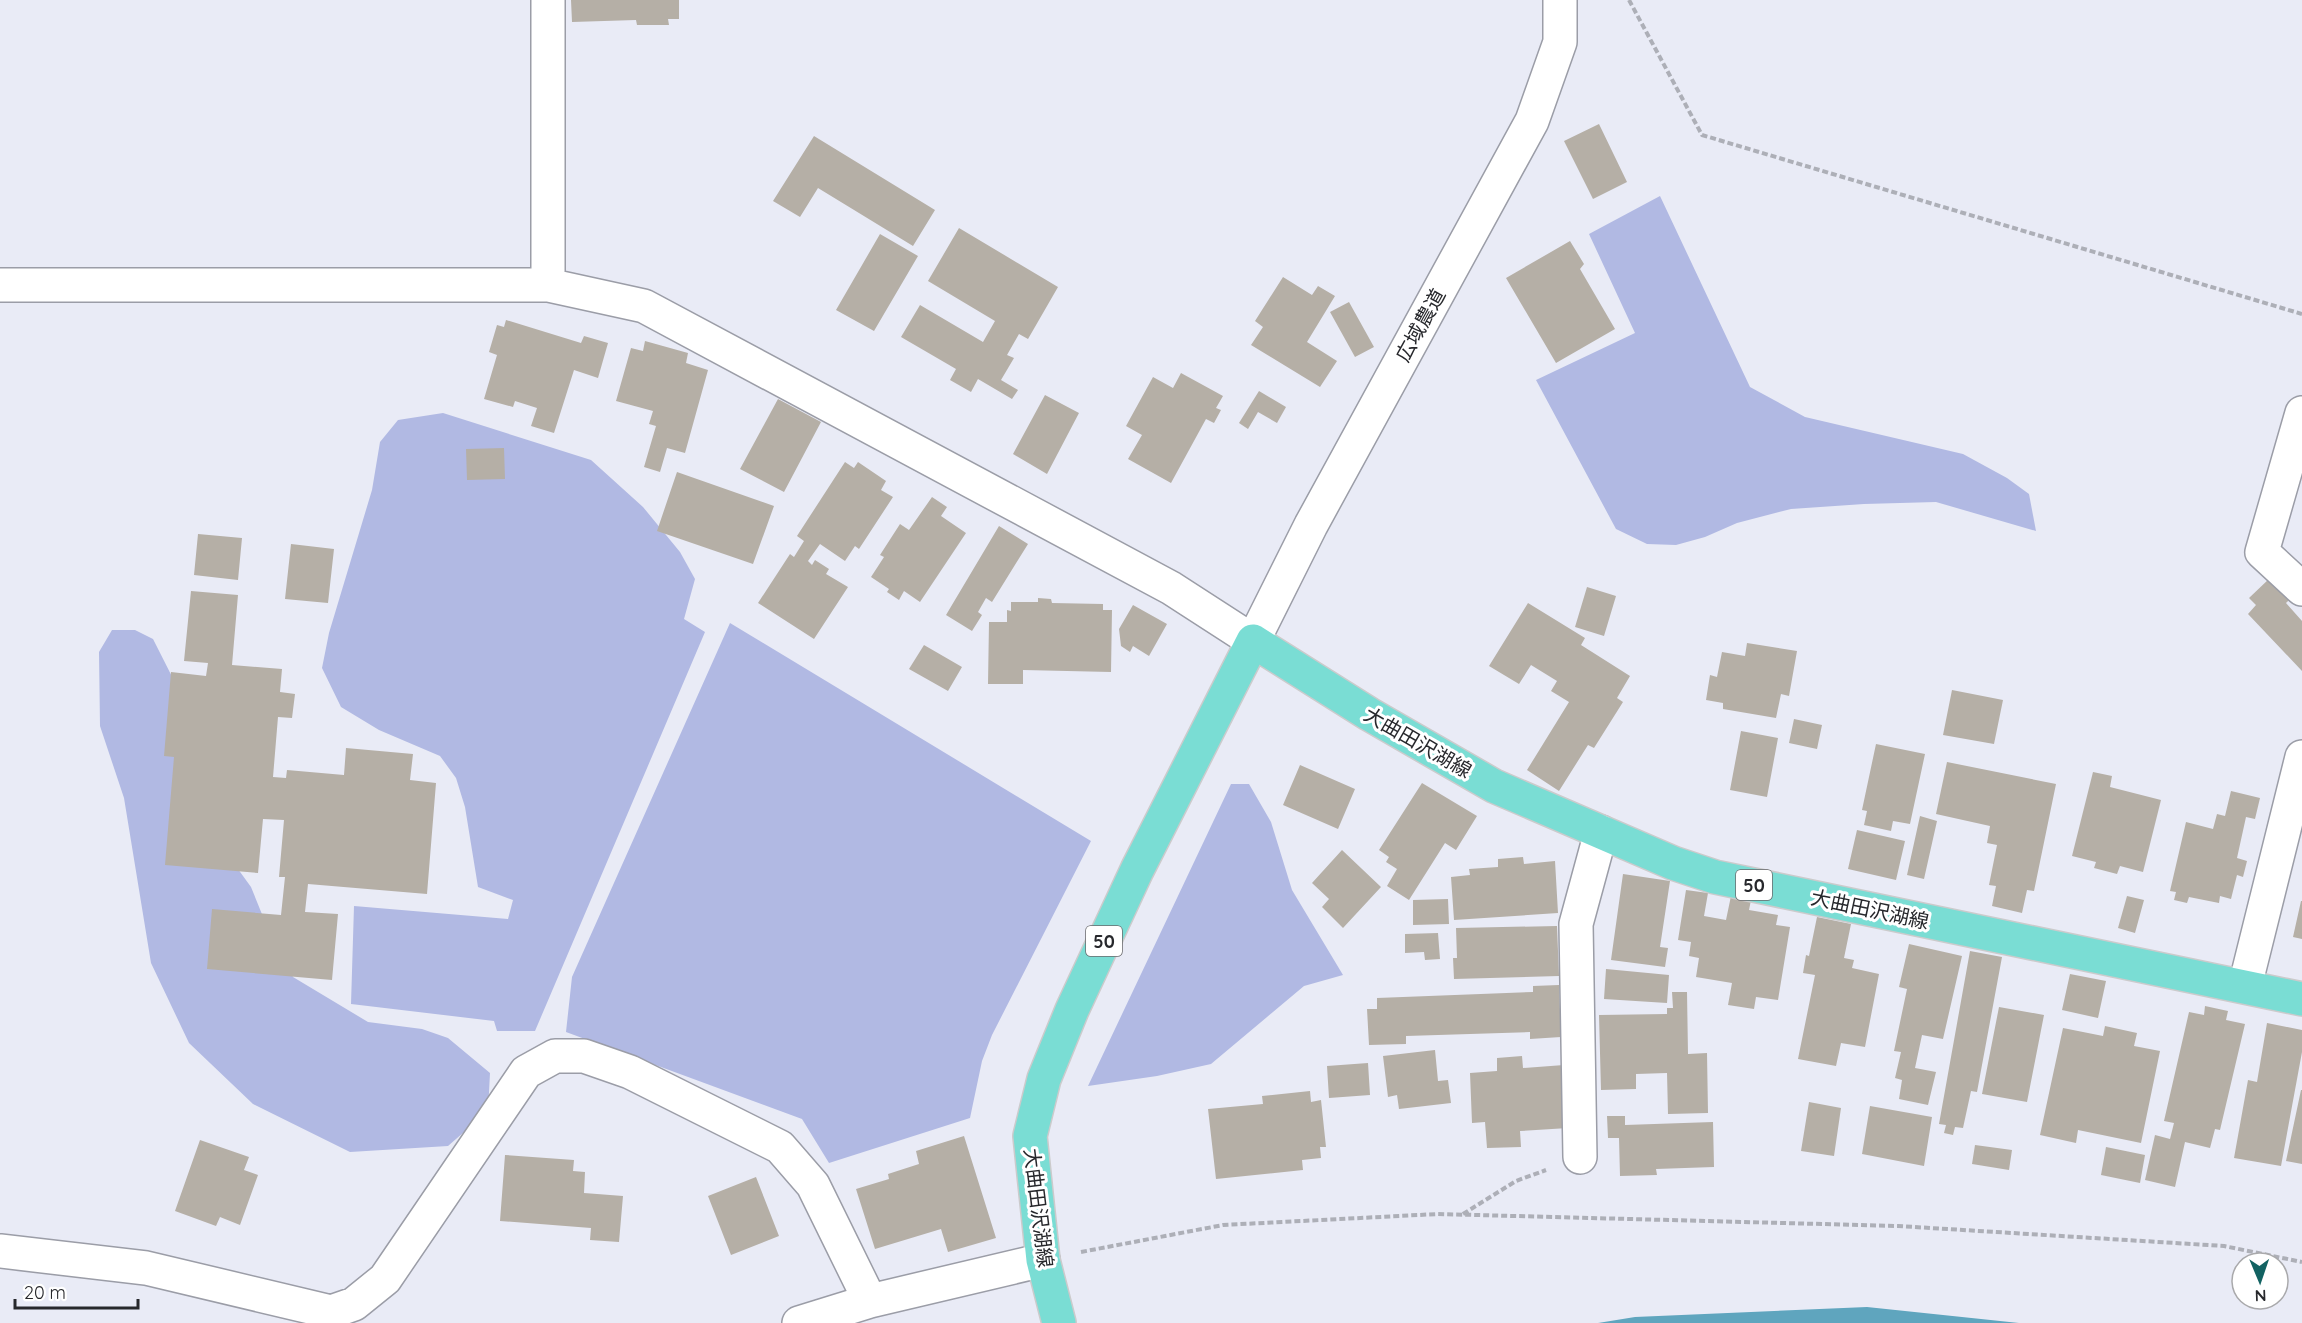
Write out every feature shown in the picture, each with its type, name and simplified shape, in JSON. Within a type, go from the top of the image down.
[{"type":"main road","name":"大曲田沢湖線","points":[[1059,1323],[1043,1260],[1030,1137],[1044,1079],[1072,1010],[1137,870],[1253,641],[1369,714],[1494,786],[1673,863],[1715,877],[2302,999]]},
{"type":"street","points":[[548,0],[548,285]]},
{"type":"street","name":"広域農道","points":[[1253,641],[1311,525],[1532,121],[1560,42],[1560,0]]},
{"type":"street","points":[[0,285],[548,285],[644,306],[1171,588],[1253,641]]},
{"type":"street","points":[[2302,413],[2262,552],[2302,589]]},
{"type":"street","points":[[2245,986],[2302,757]]},
{"type":"street","points":[[1580,1157],[1576,924],[1601,832]]},
{"type":"street","points":[[0,1251],[146,1268],[332,1312],[354,1304],[385,1279],[526,1072],[555,1056],[584,1056],[630,1072],[780,1147],[813,1185],[870,1301]]},
{"type":"street","points":[[799,1323],[870,1301],[1043,1260]]},
{"type":"path","points":[[1629,0],[1702,135],[2302,314]]},
{"type":"path","points":[[1462,1215],[1516,1181],[1580,1157]]},
{"type":"path","points":[[1043,1260],[1223,1225],[1462,1215],[1898,1226],[2224,1246],[2302,1262]]},
{"type":"shaded area","points":[[1660,196],[1750,387],[1805,417],[1963,454],[2007,478],[2029,494],[2036,531],[1936,502],[1791,509],[1737,523],[1705,537],[1676,545],[1647,544],[1616,529],[1536,380],[1635,333],[1589,234]]},
{"type":"shaded area","points":[[443,413],[591,460],[643,507],[680,552],[695,579],[684,619],[705,632],[535,1031],[497,1031],[494,1021],[351,1004],[354,906],[508,919],[513,900],[478,887],[465,807],[456,778],[440,756],[379,730],[341,707],[322,668],[329,633],[372,490],[380,442],[398,420]]},
{"type":"shaded area","points":[[730,623],[1091,841],[992,1035],[982,1061],[970,1118],[829,1163],[802,1119],[566,1032],[572,977]]},
{"type":"shaded area","points":[[112,630],[135,630],[153,639],[196,724],[222,847],[251,887],[270,934],[293,977],[368,1022],[422,1029],[448,1038],[490,1073],[488,1111],[448,1146],[350,1152],[253,1104],[189,1043],[151,963],[124,798],[100,726],[99,652]]},
{"type":"shaded area","points":[[1231,784],[1249,784],[1271,822],[1292,890],[1343,975],[1304,986],[1211,1064],[1157,1076],[1088,1086]]},
{"type":"shaded area","points":[[1867,1307],[2019,1323],[1598,1323],[1635,1317]]},
{"type":"building","points":[[571,0],[679,0],[679,19],[668,19],[669,25],[637,25],[636,20],[572,22]]},
{"type":"building","points":[[1599,124],[1627,182],[1593,199],[1564,141]]},
{"type":"building","points":[[814,136],[935,210],[913,246],[818,188],[800,217],[773,201]]},
{"type":"building","points":[[959,228],[1058,287],[1028,339],[1019,334],[1007,355],[1014,358],[1001,380],[1018,390],[1012,399],[978,379],[971,392],[950,380],[956,369],[901,337],[920,305],[983,342],[995,321],[928,281]]},
{"type":"building","points":[[880,234],[918,256],[874,331],[836,310]]},
{"type":"building","points":[[1570,241],[1584,264],[1580,269],[1615,329],[1556,363],[1506,278]]},
{"type":"building","points":[[1283,277],[1312,295],[1318,286],[1335,296],[1307,342],[1337,361],[1320,387],[1251,345],[1263,327],[1255,321]]},
{"type":"building","points":[[1349,302],[1374,347],[1355,357],[1330,312]]},
{"type":"building","points":[[506,320],[581,343],[584,336],[608,343],[598,378],[574,370],[554,433],[531,426],[537,408],[515,401],[513,407],[484,399],[497,355],[489,352],[497,325],[504,327]]},
{"type":"building","points":[[645,341],[688,353],[686,363],[708,370],[685,453],[667,448],[660,472],[644,467],[656,426],[649,424],[653,411],[616,401],[631,348],[643,351]]},
{"type":"building","points":[[1181,373],[1223,396],[1216,408],[1221,410],[1214,423],[1206,419],[1171,483],[1128,459],[1142,435],[1126,426],[1153,377],[1173,388]]},
{"type":"building","points":[[1259,391],[1286,407],[1277,423],[1258,412],[1248,429],[1239,423]]},
{"type":"building","points":[[1045,395],[1079,413],[1047,474],[1013,454]]},
{"type":"building","points":[[778,399],[821,422],[784,492],[740,469]]},
{"type":"building","points":[[504,448],[505,479],[467,480],[466,449]]},
{"type":"building","points":[[845,462],[854,468],[858,462],[886,481],[881,490],[893,497],[859,549],[855,546],[845,561],[820,544],[808,561],[812,565],[815,560],[829,569],[826,574],[848,587],[814,639],[758,603],[790,554],[794,557],[804,541],[797,536]]},
{"type":"building","points":[[677,472],[774,506],[753,564],[657,531]]},
{"type":"building","points":[[932,497],[947,507],[941,516],[966,533],[920,602],[904,591],[899,600],[887,592],[889,589],[871,577],[884,557],[880,555],[900,524],[909,530]]},
{"type":"building","points":[[999,526],[1028,544],[992,602],[986,598],[978,612],[982,615],[972,631],[946,615]]},
{"type":"building","points":[[198,534],[242,538],[238,580],[194,575]]},
{"type":"building","points":[[291,544],[334,549],[328,603],[285,599]]},
{"type":"building","points":[[2270,578],[2289,600],[2286,603],[2302,621],[2302,671],[2248,614],[2256,605],[2249,598]]},
{"type":"building","points":[[1587,587],[1616,596],[1604,636],[1575,627]]},
{"type":"building","points":[[191,591],[238,595],[232,665],[282,669],[280,692],[295,694],[292,718],[278,717],[273,777],[286,778],[287,770],[344,775],[346,748],[413,754],[410,780],[436,783],[427,894],[308,884],[305,912],[338,914],[332,980],[207,969],[212,909],[281,915],[285,877],[279,877],[284,820],[263,819],[258,873],[165,865],[174,757],[164,756],[171,672],[206,676],[208,663],[184,661]]},
{"type":"building","points":[[1038,598],[1051,599],[1052,603],[1103,604],[1103,610],[1112,610],[1111,672],[1023,670],[1023,684],[988,684],[989,622],[1007,622],[1007,610],[1011,611],[1011,602],[1038,602]]},
{"type":"building","points":[[1528,603],[1585,638],[1581,645],[1630,676],[1617,698],[1623,702],[1594,748],[1588,745],[1559,791],[1527,770],[1569,702],[1551,691],[1557,681],[1531,665],[1519,684],[1489,666]]},
{"type":"building","points":[[1133,605],[1167,624],[1149,656],[1133,646],[1130,652],[1121,646],[1119,629]]},
{"type":"building","points":[[1747,643],[1797,651],[1789,696],[1781,694],[1776,718],[1723,709],[1723,703],[1706,700],[1710,675],[1717,677],[1722,652],[1745,656]]},
{"type":"building","points":[[924,645],[962,667],[948,691],[909,669]]},
{"type":"building","points":[[1952,690],[2003,700],[1994,744],[1943,735]]},
{"type":"building","points":[[1794,719],[1822,725],[1817,749],[1789,743]]},
{"type":"building","points":[[1741,731],[1778,738],[1767,797],[1730,790]]},
{"type":"building","points":[[1876,744],[1925,754],[1910,824],[1893,821],[1891,831],[1864,825],[1867,811],[1862,810]]},
{"type":"building","points":[[1947,762],[2056,784],[2034,891],[2027,890],[2022,913],[1992,906],[1996,886],[1989,885],[1997,845],[1987,843],[1990,826],[1936,814]]},
{"type":"building","points":[[1300,765],[1355,789],[1338,829],[1283,805]]},
{"type":"building","points":[[2093,772],[2112,776],[2110,787],[2161,800],[2143,872],[2120,866],[2117,874],[2094,868],[2096,862],[2072,856]]},
{"type":"building","points":[[1422,783],[1477,816],[1456,850],[1445,843],[1409,900],[1387,886],[1397,869],[1386,862],[1389,857],[1379,850]]},
{"type":"building","points":[[2231,791],[2260,798],[2255,819],[2246,817],[2237,858],[2247,861],[2243,877],[2237,875],[2231,899],[2220,896],[2219,903],[2189,897],[2187,903],[2174,900],[2176,892],[2170,891],[2186,822],[2213,829],[2217,814],[2225,816]]},
{"type":"building","points":[[1920,816],[1937,821],[1924,879],[1907,875]]},
{"type":"building","points":[[1857,830],[1905,841],[1896,880],[1848,869]]},
{"type":"building","points":[[1342,850],[1381,887],[1343,928],[1322,907],[1329,899],[1312,883]]},
{"type":"building","points":[[1523,857],[1524,864],[1555,861],[1558,913],[1454,920],[1451,877],[1470,875],[1469,869],[1498,867],[1498,859]]},
{"type":"building","points":[[1623,874],[1670,881],[1660,947],[1668,948],[1665,967],[1611,960]]},
{"type":"building","points":[[1686,890],[1708,893],[1704,916],[1726,920],[1731,896],[1751,900],[1749,910],[1778,915],[1776,925],[1790,927],[1778,1000],[1756,997],[1754,1009],[1728,1005],[1732,983],[1696,977],[1699,958],[1689,956],[1691,942],[1678,940]]},
{"type":"building","points":[[2127,896],[2144,900],[2135,933],[2118,928]]},
{"type":"building","points":[[1448,899],[1449,924],[1413,925],[1413,900]]},
{"type":"building","points":[[2302,901],[2302,939],[2293,937]]},
{"type":"building","points":[[1817,917],[1851,924],[1844,958],[1854,960],[1852,968],[1879,974],[1865,1047],[1841,1043],[1836,1066],[1798,1059],[1815,975],[1803,973]]},
{"type":"building","points":[[1557,926],[1559,976],[1454,979],[1453,958],[1457,958],[1456,928]]},
{"type":"building","points":[[1438,933],[1440,959],[1425,960],[1424,952],[1405,953],[1405,934]]},
{"type":"building","points":[[1909,944],[1962,956],[1943,1039],[1922,1035],[1915,1068],[1936,1072],[1928,1105],[1899,1099],[1902,1080],[1895,1078],[1901,1052],[1894,1051],[1907,989],[1899,987]]},
{"type":"building","points":[[1970,951],[2002,957],[1977,1092],[1971,1091],[1963,1128],[1955,1127],[1953,1135],[1944,1133],[1946,1125],[1939,1124]]},
{"type":"building","points":[[1606,969],[1669,975],[1667,1003],[1604,999]]},
{"type":"building","points":[[2070,974],[2106,981],[2098,1018],[2062,1010]]},
{"type":"building","points":[[1559,985],[1561,1037],[1530,1039],[1530,1032],[1406,1036],[1406,1044],[1369,1045],[1367,1009],[1377,1009],[1377,998],[1533,992],[1533,986]]},
{"type":"building","points":[[1672,992],[1687,992],[1688,1054],[1707,1053],[1708,1113],[1668,1114],[1667,1073],[1636,1074],[1636,1089],[1601,1090],[1599,1015],[1667,1014],[1667,1008],[1673,1008]]},
{"type":"building","points":[[2205,1006],[2228,1011],[2226,1020],[2245,1024],[2220,1130],[2215,1129],[2210,1148],[2185,1142],[2175,1187],[2145,1180],[2155,1135],[2170,1139],[2174,1123],[2164,1121],[2189,1012],[2204,1015]]},
{"type":"building","points":[[1999,1007],[2044,1015],[2027,1102],[1982,1094]]},
{"type":"building","points":[[2267,1023],[2302,1030],[2302,1052],[2281,1166],[2234,1158],[2248,1080],[2257,1082]]},
{"type":"building","points":[[2105,1026],[2137,1033],[2134,1046],[2160,1051],[2141,1143],[2078,1130],[2076,1143],[2040,1135],[2063,1028],[2103,1036]]},
{"type":"building","points":[[1435,1050],[1438,1081],[1448,1080],[1451,1103],[1399,1109],[1397,1095],[1388,1097],[1383,1056]]},
{"type":"building","points":[[1522,1056],[1523,1068],[1564,1065],[1568,1128],[1520,1131],[1521,1147],[1487,1148],[1485,1122],[1472,1123],[1470,1073],[1497,1071],[1497,1058]]},
{"type":"building","points":[[1368,1063],[1370,1095],[1329,1098],[1327,1066]]},
{"type":"building","points":[[2302,1090],[2302,1164],[2286,1161]]},
{"type":"building","points":[[1310,1091],[1311,1102],[1321,1100],[1326,1147],[1320,1147],[1321,1158],[1302,1160],[1303,1170],[1216,1179],[1208,1109],[1263,1104],[1262,1096]]},
{"type":"building","points":[[1809,1102],[1841,1108],[1834,1156],[1801,1151]]},
{"type":"building","points":[[1870,1106],[1932,1117],[1924,1166],[1862,1154]]},
{"type":"building","points":[[1607,1116],[1625,1116],[1625,1125],[1713,1122],[1714,1167],[1656,1169],[1657,1175],[1620,1176],[1619,1138],[1608,1138]]},
{"type":"building","points":[[964,1136],[996,1238],[948,1252],[941,1229],[875,1249],[856,1189],[889,1179],[888,1174],[919,1164],[916,1151]]},
{"type":"building","points":[[200,1140],[249,1157],[244,1170],[258,1175],[240,1225],[220,1217],[216,1226],[175,1211]]},
{"type":"building","points":[[1975,1145],[2012,1150],[2009,1170],[1972,1164]]},
{"type":"building","points":[[2106,1147],[2145,1155],[2140,1183],[2101,1175]]},
{"type":"building","points":[[505,1155],[574,1160],[573,1171],[585,1172],[584,1193],[623,1196],[619,1242],[590,1240],[591,1228],[500,1221]]},
{"type":"building","points":[[756,1177],[779,1236],[731,1255],[708,1196]]}]
